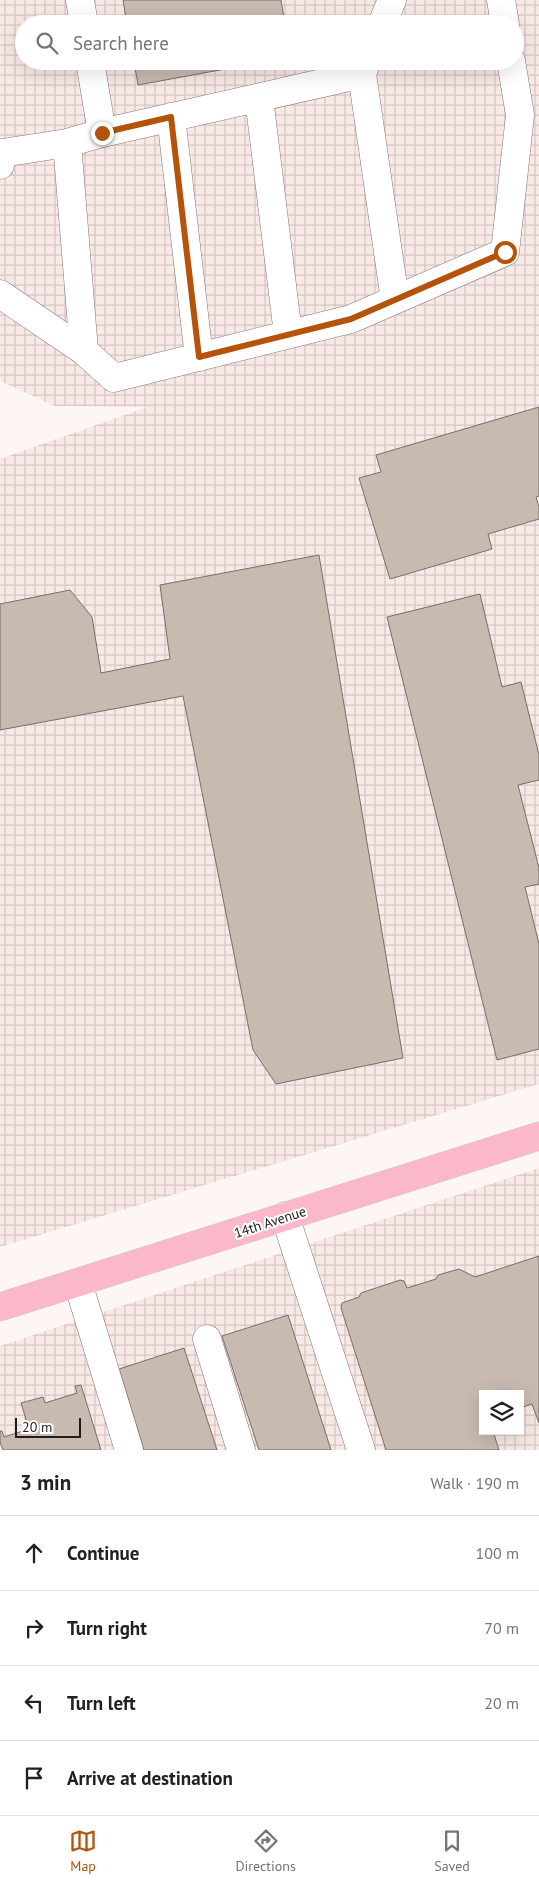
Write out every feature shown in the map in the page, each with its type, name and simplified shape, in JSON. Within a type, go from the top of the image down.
[{"type":"main road","name":"14th Avenue","points":[[0,1307],[539,1136]]},
{"type":"lane","points":[[80,0],[82,15]]},
{"type":"lane","points":[[386,15],[392,0]]},
{"type":"lane","points":[[500,0],[503,15]]},
{"type":"lane","points":[[92,70],[102,133]]},
{"type":"lane","points":[[0,165],[2,153],[68,144],[102,133],[260,98],[357,70]]},
{"type":"lane","points":[[364,70],[395,300]]},
{"type":"lane","points":[[0,294],[84,351],[114,378],[351,319],[505,252],[520,115],[512,70]]},
{"type":"lane","points":[[260,98],[288,334]]},
{"type":"lane","points":[[171,117],[199,357]]},
{"type":"lane","points":[[68,144],[84,351]]},
{"type":"lane","points":[[285,1216],[361,1450]]},
{"type":"lane","points":[[78,1282],[129,1450]]},
{"type":"lane","points":[[207,1339],[241,1450]]},
{"type":"shaded area","points":[[0,0],[539,0],[539,1084],[0,1247],[0,459],[147,407],[55,406],[0,381]]},
{"type":"shaded area","points":[[539,1168],[539,1450],[0,1450],[0,1346]]},
{"type":"building","points":[[123,0],[281,0],[284,15],[126,15]]},
{"type":"building","points":[[136,70],[220,70],[138,85]]},
{"type":"building","points":[[539,407],[539,496],[536,497],[539,507],[539,519],[488,534],[492,549],[390,579],[359,478],[381,472],[376,455]]},
{"type":"building","points":[[319,555],[403,1058],[276,1084],[253,1050],[183,696],[0,730],[0,604],[70,590],[92,617],[101,673],[170,659],[160,585]]},
{"type":"building","points":[[480,594],[502,687],[521,682],[539,755],[539,780],[518,785],[539,868],[539,884],[525,887],[539,944],[539,1049],[497,1060],[387,617]]},
{"type":"building","points":[[539,1256],[539,1423],[532,1404],[524,1407],[524,1390],[479,1390],[479,1435],[494,1435],[499,1450],[386,1450],[341,1308],[342,1303],[359,1297],[361,1293],[400,1280],[404,1281],[407,1288],[436,1279],[438,1275],[459,1269],[475,1277]]},
{"type":"building","points":[[288,1315],[331,1450],[259,1450],[222,1336]]},
{"type":"building","points":[[184,1348],[217,1450],[144,1450],[119,1369]]},
{"type":"building","points":[[81,1385],[101,1450],[3,1450],[0,1442],[0,1431],[2,1431],[4,1437],[29,1429],[21,1403],[43,1397],[45,1403],[77,1393],[75,1386]]},
{"type":"route","points":[[102,133],[171,117],[199,357],[351,319],[505,252]]}]
